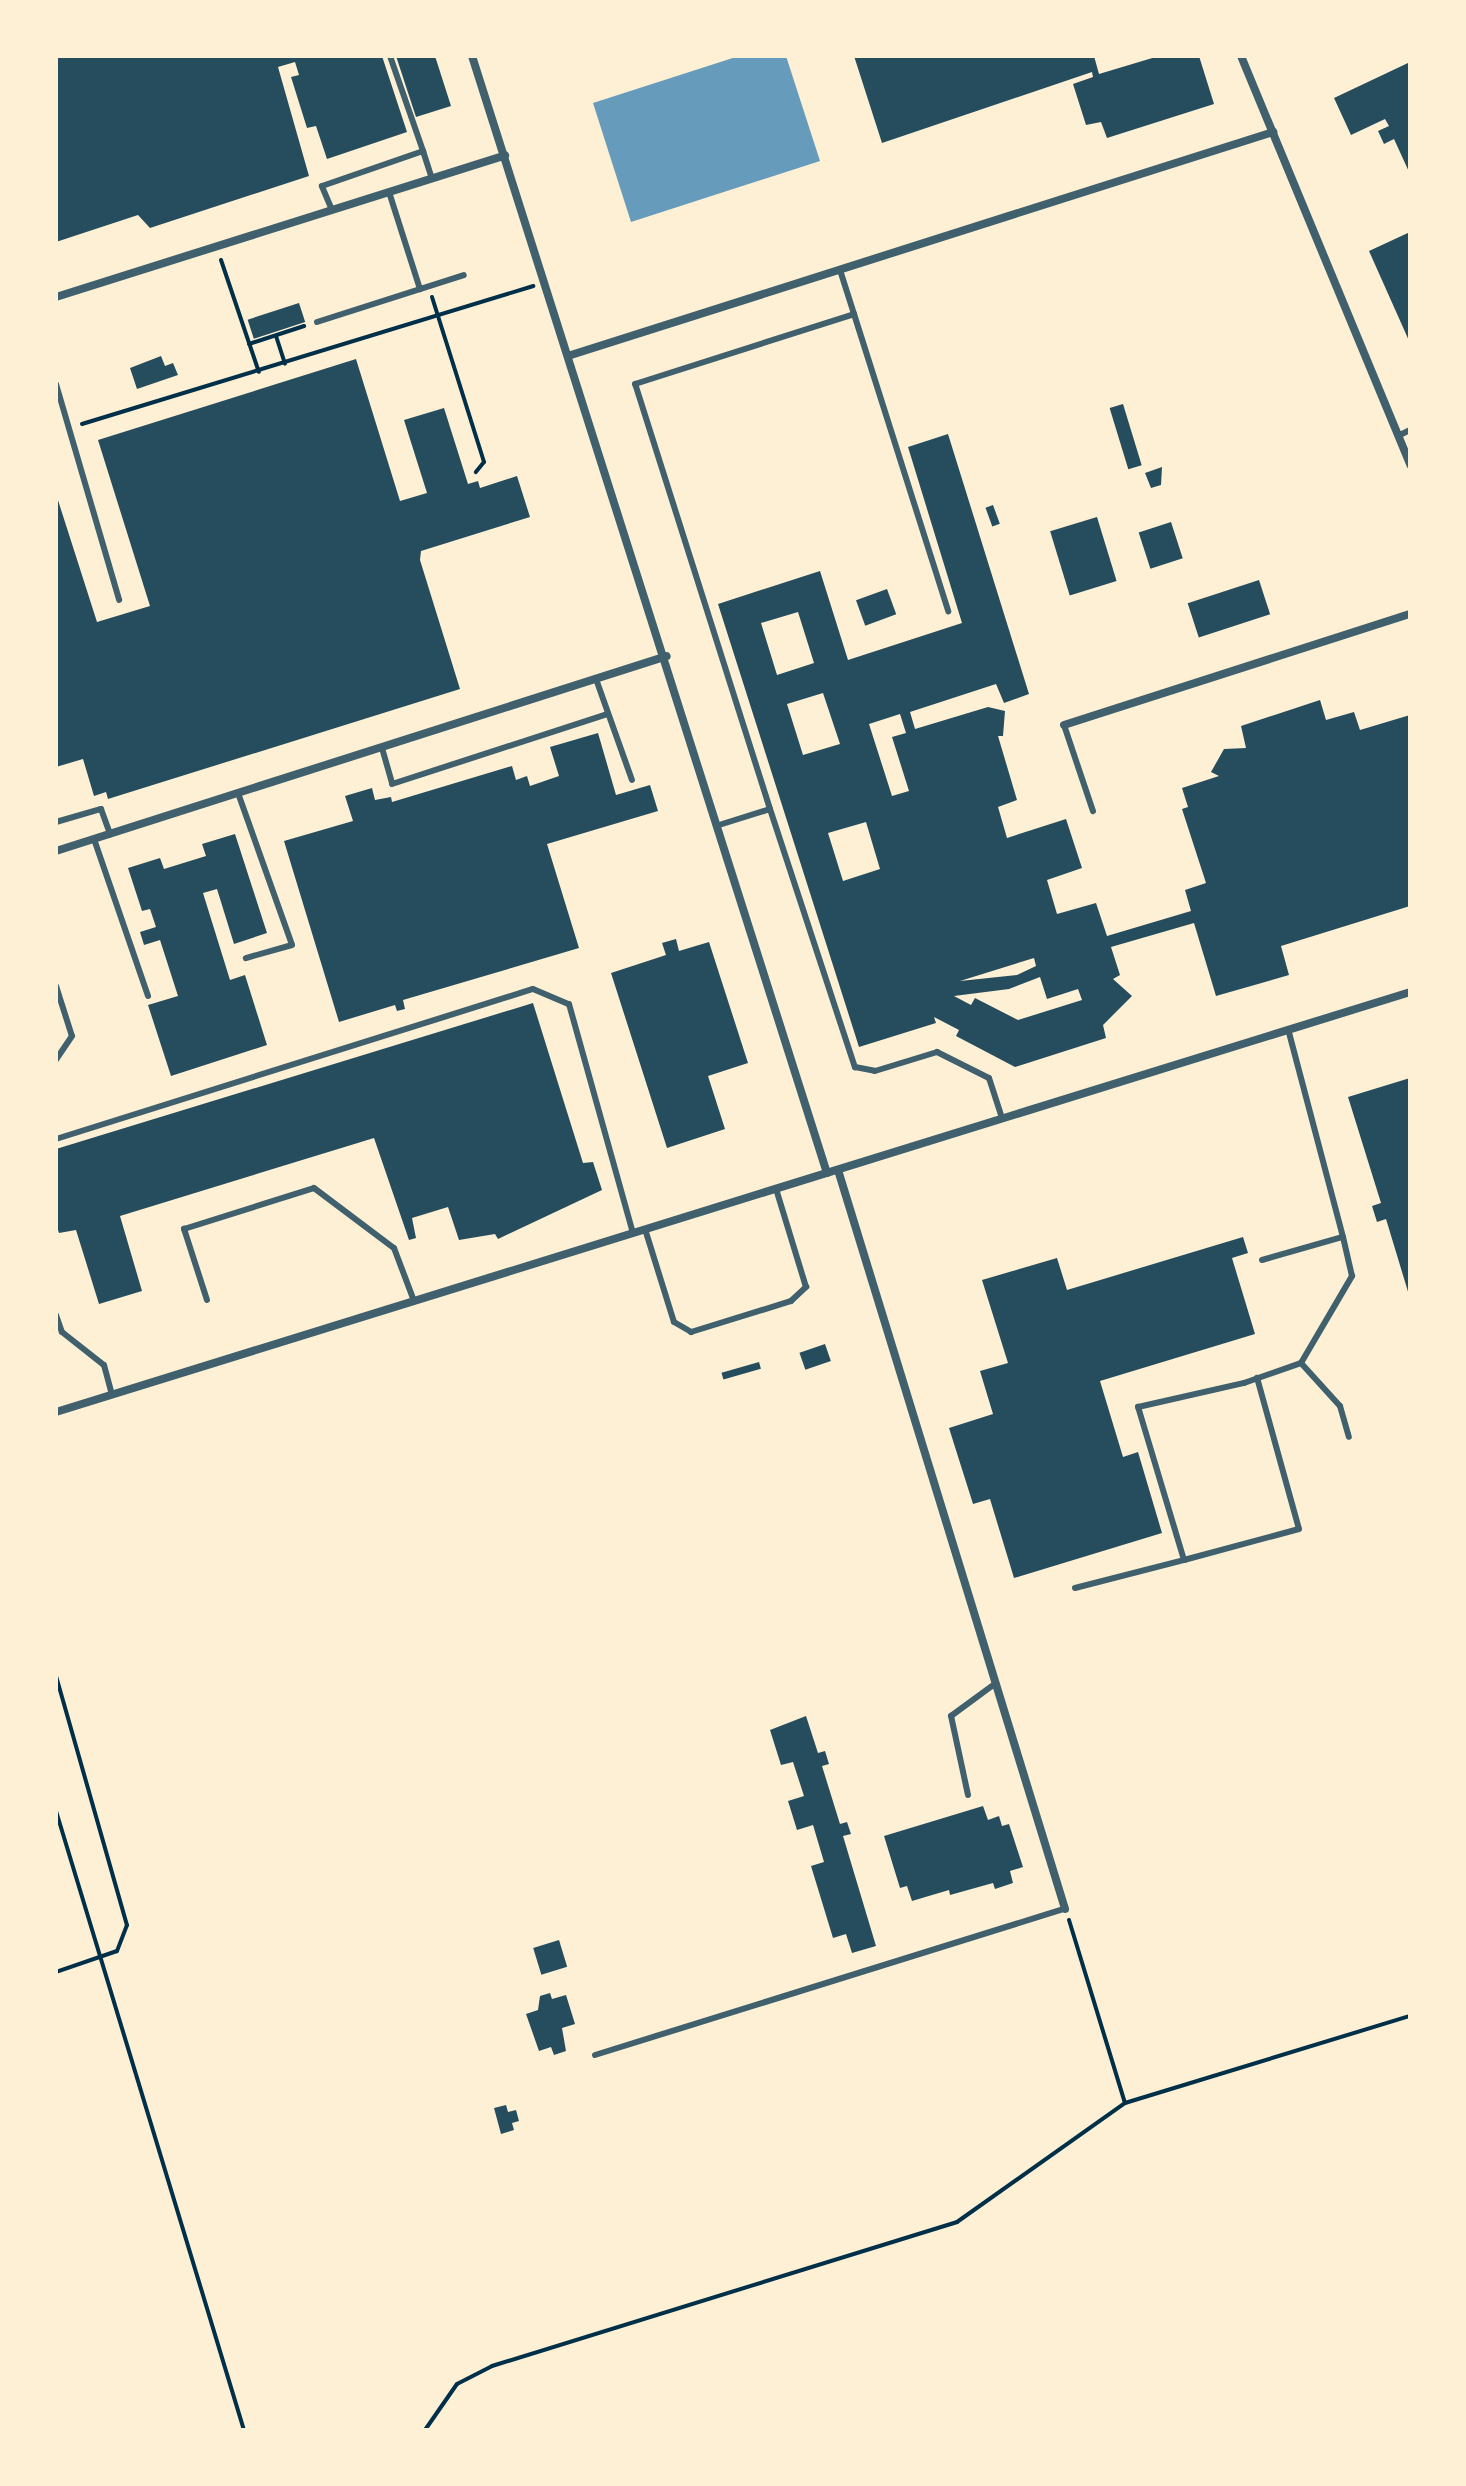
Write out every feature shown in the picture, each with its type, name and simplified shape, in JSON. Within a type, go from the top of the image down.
[{"type":"street","points":[[472,56],[667,656],[827,1173]]},
{"type":"street","points":[[1241,56],[1410,465]]},
{"type":"street","points":[[571,355],[1273,132]]},
{"type":"street","points":[[56,297],[505,155]]},
{"type":"street","points":[[1064,725],[1410,614]]},
{"type":"street","points":[[56,851],[667,656]]},
{"type":"street","points":[[56,1412],[1410,992]]},
{"type":"street","points":[[838,1170],[1065,1909]]},
{"type":"lane","points":[[390,56],[432,179]]},
{"type":"lane","points":[[332,210],[322,186],[423,151]]},
{"type":"lane","points":[[389,192],[424,288]]},
{"type":"lane","points":[[840,270],[948,611]]},
{"type":"lane","points":[[317,322],[464,275]]},
{"type":"lane","points":[[854,314],[635,384],[855,1067],[875,1071],[937,1052],[989,1078],[1002,1118]]},
{"type":"lane","points":[[56,384],[119,600]]},
{"type":"lane","points":[[1398,436],[1410,430]]},
{"type":"lane","points":[[596,679],[632,780]]},
{"type":"lane","points":[[382,748],[392,784],[608,714]]},
{"type":"lane","points":[[1064,725],[1093,811]]},
{"type":"lane","points":[[238,793],[292,945],[246,958]]},
{"type":"lane","points":[[56,822],[101,809],[110,834]]},
{"type":"lane","points":[[719,825],[770,809]]},
{"type":"lane","points":[[94,839],[148,996]]},
{"type":"lane","points":[[56,986],[72,1036],[56,1060]]},
{"type":"lane","points":[[56,1139],[533,989],[569,1004],[633,1233]]},
{"type":"lane","points":[[1184,1560],[1138,1407],[1257,1378],[1301,1363],[1352,1276],[1288,1029]]},
{"type":"lane","points":[[207,1300],[184,1229],[314,1188],[394,1248],[414,1301]]},
{"type":"lane","points":[[645,1229],[674,1322],[691,1332],[734,1319],[791,1301],[806,1287],[776,1189]]},
{"type":"lane","points":[[1262,1260],[1343,1237]]},
{"type":"lane","points":[[56,1315],[62,1332],[104,1365],[112,1394]]},
{"type":"lane","points":[[1301,1363],[1340,1406],[1349,1437]]},
{"type":"lane","points":[[1075,1588],[1299,1529],[1257,1378]]},
{"type":"lane","points":[[968,1795],[951,1716],[996,1683]]},
{"type":"lane","points":[[595,2055],[1065,1909]]},
{"type":"path","points":[[217,247],[259,372]]},
{"type":"path","points":[[69,428],[439,319],[546,281]]},
{"type":"path","points":[[424,288],[439,319],[484,462],[476,472]]},
{"type":"path","points":[[249,344],[317,322]]},
{"type":"path","points":[[276,335],[285,364]]},
{"type":"path","points":[[56,1676],[127,1925],[117,1951],[56,1972]]},
{"type":"path","points":[[56,1811],[104,1958],[244,2430]]},
{"type":"path","points":[[1065,1909],[1125,2103]]},
{"type":"path","points":[[425,2430],[457,2384],[492,2366],[957,2222],[1125,2103],[1410,2016]]},
{"type":"water","points":[[739,56],[786,56],[820,161],[631,222],[593,103]]},
{"type":"building","points":[[56,56],[382,56],[407,132],[327,159],[316,126],[307,128],[291,77],[299,75],[295,62],[278,67],[309,176],[150,228],[138,215],[56,242]]},
{"type":"building","points":[[396,56],[435,56],[451,106],[416,117]]},
{"type":"building","points":[[854,56],[1094,56],[1099,74],[1159,56],[1199,56],[1214,104],[1107,138],[1101,122],[1086,125],[1073,84],[1093,77],[1092,72],[882,143]]},
{"type":"building","points":[[1408,63],[1410,174],[1394,139],[1384,144],[1378,131],[1389,126],[1385,119],[1351,135],[1334,98]]},
{"type":"building","points":[[1410,232],[1410,343],[1369,251]]},
{"type":"building","points":[[299,303],[305,322],[254,339],[248,320]]},
{"type":"building","points":[[161,356],[165,366],[173,363],[178,375],[137,389],[130,368]]},
{"type":"building","points":[[356,359],[400,501],[427,493],[404,420],[444,408],[468,484],[478,481],[480,488],[517,476],[530,517],[421,551],[420,560],[460,689],[108,799],[106,792],[94,796],[83,759],[56,767],[56,494],[97,622],[150,606],[98,440]]},
{"type":"building","points":[[1123,404],[1142,465],[1128,469],[1110,408]]},
{"type":"building","points":[[948,434],[1029,694],[1004,703],[996,684],[910,712],[915,729],[988,707],[1005,711],[1003,736],[998,736],[1017,800],[998,807],[1007,838],[1066,819],[1082,868],[1047,880],[1057,914],[1096,903],[1107,936],[1191,911],[1185,890],[1206,883],[1182,809],[1188,807],[1182,788],[1219,776],[1211,772],[1224,749],[1246,748],[1241,726],[1320,700],[1326,720],[1354,712],[1360,730],[1410,715],[1410,906],[1281,946],[1289,975],[1216,996],[1194,923],[1111,947],[1120,975],[1113,979],[1132,996],[1103,1025],[1106,1038],[1015,1067],[956,1036],[959,1030],[934,1017],[936,1023],[859,1047],[718,604],[820,571],[848,660],[962,623],[908,447]],"holes":[[[798,612],[814,663],[777,675],[761,623]],[[823,693],[840,744],[803,755],[787,704]],[[900,714],[906,733],[892,737],[909,791],[892,796],[869,724]],[[866,822],[880,869],[843,881],[828,833]],[[1034,958],[1036,966],[1017,975],[960,981]],[[1040,977],[1047,999],[1078,989],[1082,1000],[1018,1020],[975,998],[971,1005],[954,996],[1009,989]]]},
{"type":"building","points":[[1162,467],[1161,485],[1151,488],[1145,473]]},
{"type":"building","points":[[993,505],[1000,524],[992,527],[985,508]]},
{"type":"building","points":[[1097,517],[1117,581],[1070,595],[1050,531]]},
{"type":"building","points":[[1171,522],[1183,558],[1150,569],[1139,533]]},
{"type":"building","points":[[1259,580],[1270,614],[1199,637],[1188,603]]},
{"type":"building","points":[[887,589],[896,614],[865,626],[856,600]]},
{"type":"building","points":[[598,733],[616,795],[650,785],[658,811],[547,844],[579,948],[403,1000],[405,1009],[397,1011],[395,1005],[339,1022],[284,841],[353,821],[345,796],[372,788],[375,800],[391,797],[392,802],[512,766],[516,780],[527,776],[530,786],[559,776],[550,747]]},
{"type":"building","points":[[235,834],[267,933],[234,944],[217,889],[203,893],[230,980],[245,975],[267,1045],[171,1076],[148,1005],[178,996],[160,940],[144,945],[140,932],[156,927],[150,909],[142,911],[128,868],[160,858],[164,869],[206,856],[202,844]]},
{"type":"building","points":[[676,939],[679,951],[709,942],[748,1063],[708,1076],[725,1129],[667,1148],[611,973],[666,955],[662,943]]},
{"type":"building","points":[[533,1003],[583,1163],[593,1162],[602,1190],[498,1239],[495,1234],[459,1240],[448,1207],[412,1218],[416,1238],[409,1240],[374,1138],[120,1216],[142,1291],[99,1304],[76,1230],[59,1233],[56,1224],[56,1149]]},
{"type":"building","points":[[1410,1078],[1409,1295],[1386,1219],[1377,1222],[1372,1206],[1381,1203],[1348,1097]]},
{"type":"building","points":[[1243,1237],[1248,1253],[1232,1258],[1255,1334],[1100,1381],[1123,1457],[1138,1452],[1162,1533],[1014,1578],[990,1499],[973,1504],[949,1428],[993,1414],[980,1371],[1008,1363],[982,1280],[1057,1258],[1067,1290]]},
{"type":"building","points":[[825,1344],[831,1361],[805,1370],[799,1353]]},
{"type":"building","points":[[759,1362],[761,1369],[723,1379],[722,1373]]},
{"type":"building","points":[[806,1716],[818,1753],[825,1751],[829,1764],[822,1766],[840,1824],[847,1822],[851,1834],[843,1836],[876,1946],[852,1953],[846,1934],[833,1938],[811,1866],[824,1862],[813,1825],[797,1830],[788,1801],[804,1796],[793,1762],[781,1765],[770,1730]]},
{"type":"building","points":[[983,1806],[988,1820],[999,1816],[1002,1826],[1009,1824],[1023,1867],[1010,1871],[1013,1883],[995,1889],[993,1883],[950,1895],[949,1890],[912,1901],[907,1886],[900,1888],[884,1836]]},
{"type":"building","points":[[559,1940],[567,1967],[541,1975],[533,1948]]},
{"type":"building","points":[[550,1993],[552,1999],[566,1995],[575,2024],[562,2028],[566,2051],[554,2055],[551,2047],[539,2051],[526,2014],[538,2010],[540,1996]]},
{"type":"building","points":[[506,2105],[508,2112],[516,2110],[519,2121],[512,2123],[514,2130],[501,2134],[494,2108]]}]
